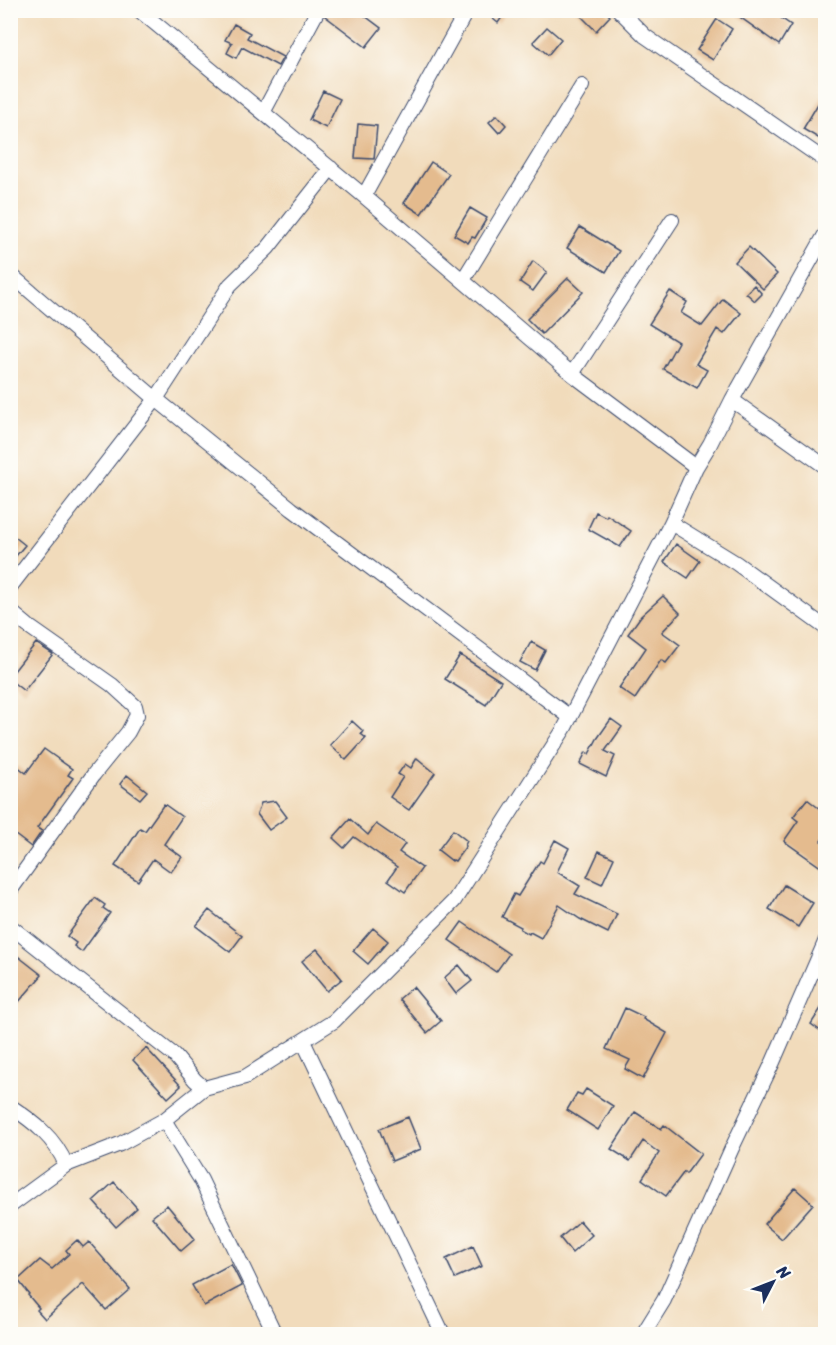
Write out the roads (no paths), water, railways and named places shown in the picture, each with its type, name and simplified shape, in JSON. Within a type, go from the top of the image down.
[{"type":"street","points":[[139,10],[156,16],[212,72],[264,111],[572,374],[696,467]]},
{"type":"street","points":[[264,111],[318,10]]},
{"type":"street","points":[[364,196],[467,10]]},
{"type":"street","points":[[619,10],[645,36],[825,161]]},
{"type":"street","points":[[463,280],[582,86]]},
{"type":"street","points":[[10,587],[156,399],[230,285],[268,248],[331,168]]},
{"type":"street","points":[[572,374],[672,220]]},
{"type":"street","points":[[10,1206],[66,1165],[120,1144],[164,1120],[204,1088],[245,1077],[334,1021],[454,901],[570,717],[671,523],[696,467],[825,233]]},
{"type":"street","points":[[10,274],[156,399],[292,509],[570,717]]},
{"type":"street","points":[[732,400],[825,467]]},
{"type":"street","points":[[671,523],[736,563],[825,628]]},
{"type":"street","points":[[10,611],[112,685],[135,706],[137,715],[128,732],[94,774],[10,891]]},
{"type":"street","points":[[10,926],[174,1055],[204,1088]]},
{"type":"street","points":[[643,1335],[664,1300],[732,1148],[822,958],[825,940]]},
{"type":"street","points":[[303,1041],[443,1335]]},
{"type":"street","points":[[10,1106],[48,1136],[60,1149],[66,1165]]},
{"type":"street","points":[[164,1120],[201,1180],[275,1335]]}]
